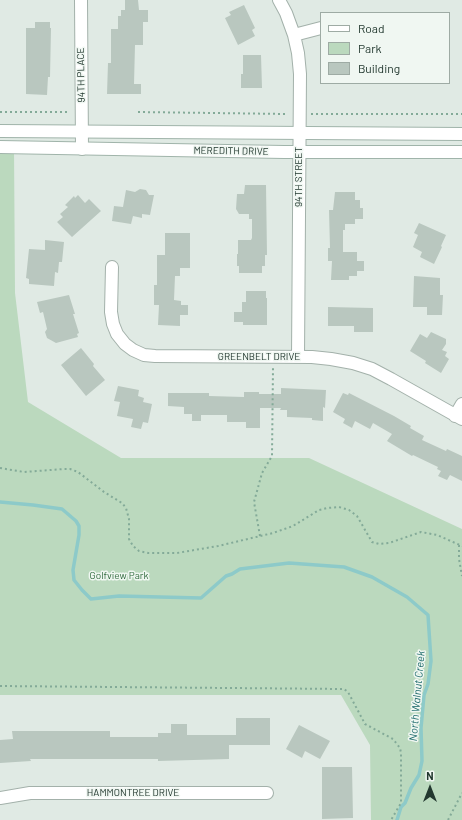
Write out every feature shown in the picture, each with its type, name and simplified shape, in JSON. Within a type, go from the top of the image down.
[{"type":"street","name":"94TH PLACE","points":[[81,0],[82,149]]},
{"type":"street","name":"94TH STREET","points":[[279,0],[286,13],[294,35],[298,53],[300,74],[298,357]]},
{"type":"street","points":[[294,35],[320,28]]},
{"type":"street","name":"MEREDITH DRIVE","points":[[0,131],[82,133],[462,134]]},
{"type":"street","name":"MEREDITH DRIVE","points":[[0,147],[300,152],[462,152]]},
{"type":"street","name":"GREENBELT DRIVE","points":[[112,267],[111,312],[113,324],[117,334],[124,344],[144,355],[331,358],[372,369],[459,417]]},
{"type":"street","points":[[459,417],[462,404]]},
{"type":"street","name":"HAMMONTREE DRIVE","points":[[0,798],[30,793],[267,793]]},
{"type":"path","points":[[0,112],[82,112]]},
{"type":"path","points":[[260,536],[254,502],[262,473],[272,456],[272,357]]},
{"type":"path","points":[[0,468],[24,472],[64,469],[70,469],[78,472],[104,492],[122,503],[126,508],[129,519],[129,539],[133,546],[139,551],[148,554],[177,553],[218,546],[260,536],[293,526],[318,510],[339,507],[349,510],[357,516],[372,542],[379,544],[390,543],[421,532],[437,535],[461,545],[459,559],[462,576]]},
{"type":"path","points":[[0,686],[344,689],[348,692],[365,724],[393,739],[400,748],[401,803],[391,820]]},
{"type":"path","points":[[448,820],[462,793]]},
{"type":"green space","name":"Golfview Park","points":[[0,147],[14,147],[15,293],[28,402],[121,458],[309,458],[462,529],[462,820],[371,820],[370,745],[341,695],[0,695]]},
{"type":"building","points":[[125,0],[138,0],[139,10],[148,10],[148,22],[143,22],[143,45],[135,45],[134,84],[141,84],[141,94],[107,94],[108,63],[111,63],[111,29],[118,29],[118,16],[121,16],[121,10],[125,10]]},
{"type":"building","points":[[244,5],[255,28],[252,30],[255,36],[238,45],[225,18],[231,15],[229,12]]},
{"type":"building","points":[[35,22],[50,22],[51,28],[50,77],[48,77],[47,95],[26,94],[26,28],[35,28]]},
{"type":"building","points":[[243,55],[261,55],[262,88],[241,88]]},
{"type":"building","points":[[245,185],[266,185],[267,255],[265,255],[265,266],[262,266],[262,273],[239,273],[239,266],[237,266],[238,240],[251,240],[252,238],[252,219],[249,219],[249,214],[239,214],[236,209],[237,194],[244,194]]},
{"type":"building","points":[[140,189],[146,190],[149,195],[154,195],[150,215],[142,214],[142,218],[133,216],[131,224],[112,221],[114,206],[123,207],[126,190],[135,192]]},
{"type":"building","points":[[335,192],[355,192],[355,200],[360,200],[360,208],[363,208],[363,219],[355,219],[355,224],[345,224],[345,230],[343,230],[343,252],[357,252],[357,261],[364,261],[364,271],[357,271],[357,276],[349,276],[349,280],[331,280],[332,261],[328,261],[328,248],[330,248],[329,210],[333,210]]},
{"type":"building","points":[[78,195],[85,203],[89,199],[101,211],[72,237],[57,222],[63,217],[60,214],[68,207],[65,205],[74,196],[75,198]]},
{"type":"building","points":[[419,223],[446,235],[434,264],[420,257],[422,252],[413,247],[418,235],[414,233]]},
{"type":"building","points":[[165,233],[190,233],[190,268],[180,268],[180,276],[175,276],[174,300],[181,301],[181,305],[188,305],[188,315],[180,315],[180,326],[158,325],[159,305],[154,305],[154,285],[157,285],[157,255],[165,255]]},
{"type":"building","points":[[45,240],[64,242],[62,262],[59,262],[58,273],[55,272],[54,286],[29,284],[29,279],[26,278],[29,249],[45,250]]},
{"type":"building","points":[[414,276],[440,278],[440,295],[443,295],[442,315],[427,315],[427,307],[413,307]]},
{"type":"building","points":[[246,291],[266,291],[267,325],[243,325],[243,322],[234,322],[234,312],[242,312],[242,302],[246,302]]},
{"type":"building","points":[[69,295],[75,314],[73,314],[79,333],[77,334],[78,337],[56,343],[47,338],[45,332],[47,329],[43,312],[40,313],[37,302]]},
{"type":"building","points":[[328,307],[373,308],[373,332],[354,332],[354,326],[328,326]]},
{"type":"building","points":[[431,332],[446,339],[446,344],[442,350],[447,352],[445,356],[449,359],[441,373],[410,351],[420,334],[427,338]]},
{"type":"building","points":[[81,348],[105,380],[86,396],[61,365]]},
{"type":"building","points":[[118,386],[139,390],[138,396],[144,398],[143,402],[152,404],[148,423],[143,422],[141,429],[131,427],[133,419],[117,416],[120,402],[114,401]]},
{"type":"building","points":[[281,388],[326,390],[325,408],[323,407],[323,421],[312,420],[312,418],[287,417],[287,410],[280,410],[281,408],[260,408],[260,428],[246,428],[246,422],[227,422],[227,415],[201,415],[201,421],[192,421],[192,414],[184,414],[184,407],[168,406],[168,393],[209,393],[209,396],[244,397],[244,392],[281,394]]},
{"type":"building","points":[[343,393],[348,395],[349,393],[411,426],[410,428],[424,436],[422,440],[446,451],[447,449],[462,456],[462,481],[450,475],[447,480],[438,476],[441,471],[437,469],[438,467],[413,455],[412,456],[387,441],[392,434],[373,423],[370,429],[355,421],[352,428],[343,423],[345,419],[333,412]]},
{"type":"building","points":[[236,718],[270,718],[270,745],[229,745],[229,759],[158,761],[158,759],[30,759],[31,761],[0,763],[0,740],[13,739],[12,731],[110,731],[110,737],[158,737],[158,733],[171,733],[171,724],[187,724],[187,735],[236,735]]},
{"type":"building","points":[[299,725],[330,741],[320,759],[305,751],[302,758],[286,749]]},
{"type":"building","points":[[322,767],[352,767],[353,818],[322,819]]},
{"type":"waterway","name":"North Walnut Creek","points":[[0,502],[62,509],[76,521],[79,526],[79,535],[73,570],[74,580],[91,599],[119,596],[201,598],[226,576],[240,569],[289,563],[344,567],[372,577],[407,597],[428,615],[431,661],[428,684],[424,695],[421,728],[422,761],[419,775],[411,788],[405,803],[401,807],[397,820]]}]
